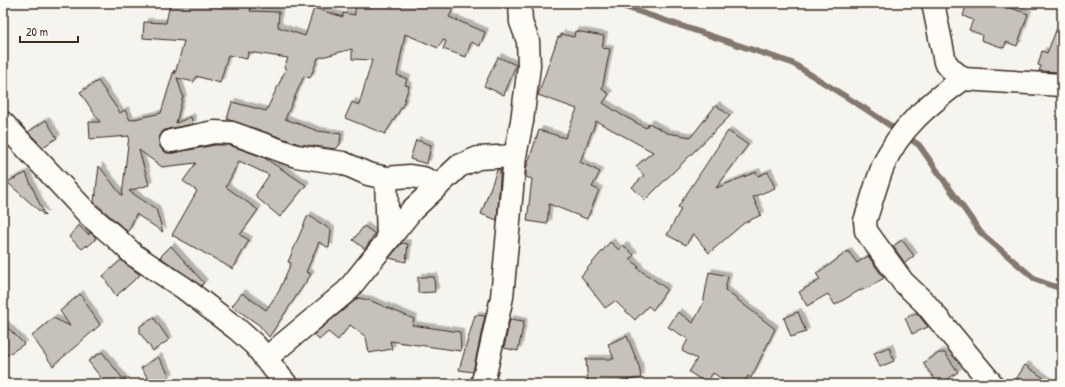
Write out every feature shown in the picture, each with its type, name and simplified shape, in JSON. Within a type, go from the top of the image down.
[{"type":"street","points":[[482,384],[502,297],[515,156],[522,121],[529,66],[528,41],[521,22],[520,3]]},
{"type":"street","points":[[933,3],[945,62],[963,79],[1062,85]]},
{"type":"street","points":[[963,79],[948,89],[911,122],[895,142],[883,165],[865,221],[865,226],[873,241],[903,282],[925,302],[992,384]]},
{"type":"street","points":[[3,123],[89,215],[134,255],[184,288],[237,329],[255,345],[286,384]]},
{"type":"street","points":[[171,141],[214,132],[232,133],[296,156],[343,163],[368,174],[386,178],[410,176],[423,178],[439,185]]},
{"type":"street","points":[[265,359],[347,291],[412,210],[459,166],[478,158],[515,156]]},
{"type":"street","points":[[386,178],[388,240]]},
{"type":"building","points":[[170,3],[252,3],[250,11],[279,12],[278,27],[305,36],[314,8],[343,17],[343,13],[355,15],[355,3],[456,3],[449,17],[485,32],[480,46],[471,42],[466,57],[443,49],[446,41],[443,40],[438,48],[405,34],[397,75],[407,79],[405,85],[409,86],[403,105],[385,134],[345,118],[352,102],[359,105],[372,60],[352,59],[352,49],[318,58],[310,78],[304,76],[285,119],[318,131],[341,134],[340,144],[336,149],[299,144],[227,119],[232,102],[266,111],[286,69],[284,68],[288,58],[248,52],[247,59],[228,55],[220,83],[196,76],[194,82],[177,78],[183,96],[176,123],[191,117],[193,124],[163,131],[159,137],[159,144],[162,150],[167,153],[173,153],[215,145],[229,145],[263,157],[306,185],[280,217],[255,196],[269,175],[239,161],[226,187],[258,210],[240,235],[249,240],[233,269],[172,235],[197,191],[183,181],[196,163],[162,167],[139,150],[149,185],[129,191],[156,209],[163,232],[136,214],[128,232],[94,202],[99,166],[122,196],[129,136],[90,139],[89,122],[100,122],[80,92],[98,81],[120,113],[125,110],[130,120],[161,113],[174,70],[175,74],[184,41],[143,38],[144,22],[166,23]]},
{"type":"building","points":[[967,3],[997,3],[1028,14],[1017,46],[1006,42],[1004,48],[981,40],[982,35],[969,30],[973,20],[963,16]]},
{"type":"building","points":[[1061,18],[1062,72],[1039,71],[1041,66],[1038,65],[1042,51],[1047,53]]},
{"type":"building","points":[[575,31],[604,36],[602,48],[610,49],[602,89],[609,94],[603,103],[620,114],[646,128],[649,123],[667,133],[691,137],[716,105],[730,116],[645,200],[632,187],[644,176],[636,166],[653,152],[596,121],[580,162],[600,172],[592,187],[599,190],[587,219],[549,204],[547,224],[527,221],[532,179],[526,177],[526,169],[539,130],[565,138],[577,109],[538,95],[558,37],[561,37],[561,34],[574,37]]},
{"type":"building","points":[[498,57],[516,65],[504,95],[484,86]]},
{"type":"building","points":[[46,120],[57,138],[43,147],[28,132]]},
{"type":"building","points":[[728,131],[748,145],[716,188],[756,172],[758,176],[768,172],[775,188],[753,197],[761,215],[744,223],[709,253],[693,233],[686,245],[667,235],[681,209],[678,207]]},
{"type":"building","points":[[416,140],[431,145],[427,164],[410,159]]},
{"type":"building","points":[[500,169],[497,220],[481,214],[497,170]]},
{"type":"building","points":[[26,173],[45,216],[7,182]]},
{"type":"building","points":[[308,215],[331,230],[329,248],[319,242],[306,272],[311,274],[269,337],[259,325],[232,306],[242,293],[266,310],[279,291],[291,263],[288,262]]},
{"type":"building","points":[[78,225],[89,235],[89,232],[96,237],[94,239],[95,240],[87,247],[87,245],[82,249],[69,237]]},
{"type":"building","points":[[364,226],[375,234],[365,249],[353,240]]},
{"type":"building","points":[[902,240],[914,256],[905,263],[893,246]]},
{"type":"building","points":[[610,242],[619,250],[623,245],[634,255],[630,259],[639,267],[637,268],[667,289],[653,310],[648,306],[635,320],[615,301],[605,308],[581,276]]},
{"type":"building","points":[[402,243],[408,244],[406,262],[389,258]]},
{"type":"building","points":[[171,246],[204,283],[201,286],[160,257]]},
{"type":"building","points":[[848,251],[857,263],[868,256],[884,278],[835,305],[828,294],[807,306],[799,292],[820,280],[816,273],[827,267]]},
{"type":"building","points":[[121,260],[140,275],[116,296],[103,276]]},
{"type":"building","points":[[709,272],[728,276],[725,290],[775,329],[751,378],[748,376],[743,384],[730,384],[713,373],[706,383],[689,372],[697,359],[682,351],[688,339],[668,327],[678,312],[693,323],[703,304]]},
{"type":"building","points":[[418,277],[434,277],[435,292],[418,293]]},
{"type":"building","points":[[80,294],[100,325],[53,366],[32,336],[53,318],[70,326],[60,311]]},
{"type":"building","points":[[358,298],[369,300],[414,319],[412,325],[460,332],[461,351],[390,341],[392,349],[369,353],[366,337],[350,325],[338,340],[328,332],[319,340],[314,334]]},
{"type":"building","points":[[798,312],[806,332],[791,337],[784,318]]},
{"type":"building","points":[[917,313],[928,327],[912,334],[905,318]]},
{"type":"building","points":[[475,315],[485,316],[473,372],[459,370]]},
{"type":"building","points":[[154,318],[169,340],[153,351],[140,333],[140,326]]},
{"type":"building","points":[[510,319],[524,321],[518,351],[504,348]]},
{"type":"building","points":[[3,323],[24,344],[3,358]]},
{"type":"building","points":[[627,336],[639,366],[641,378],[603,384],[588,384],[586,359],[614,359],[608,344]]},
{"type":"building","points":[[889,347],[894,361],[880,367],[874,353]]},
{"type":"building","points":[[102,352],[127,384],[106,384],[88,361]]},
{"type":"building","points":[[939,353],[945,353],[958,372],[941,384],[938,384],[923,363]]},
{"type":"building","points":[[158,357],[170,376],[158,384],[152,384],[141,368]]},
{"type":"building","points":[[1025,365],[1052,384],[1013,384]]},
{"type":"waterway","points":[[613,3],[792,63],[864,108],[919,145],[981,233],[1036,280],[1062,289]]}]
